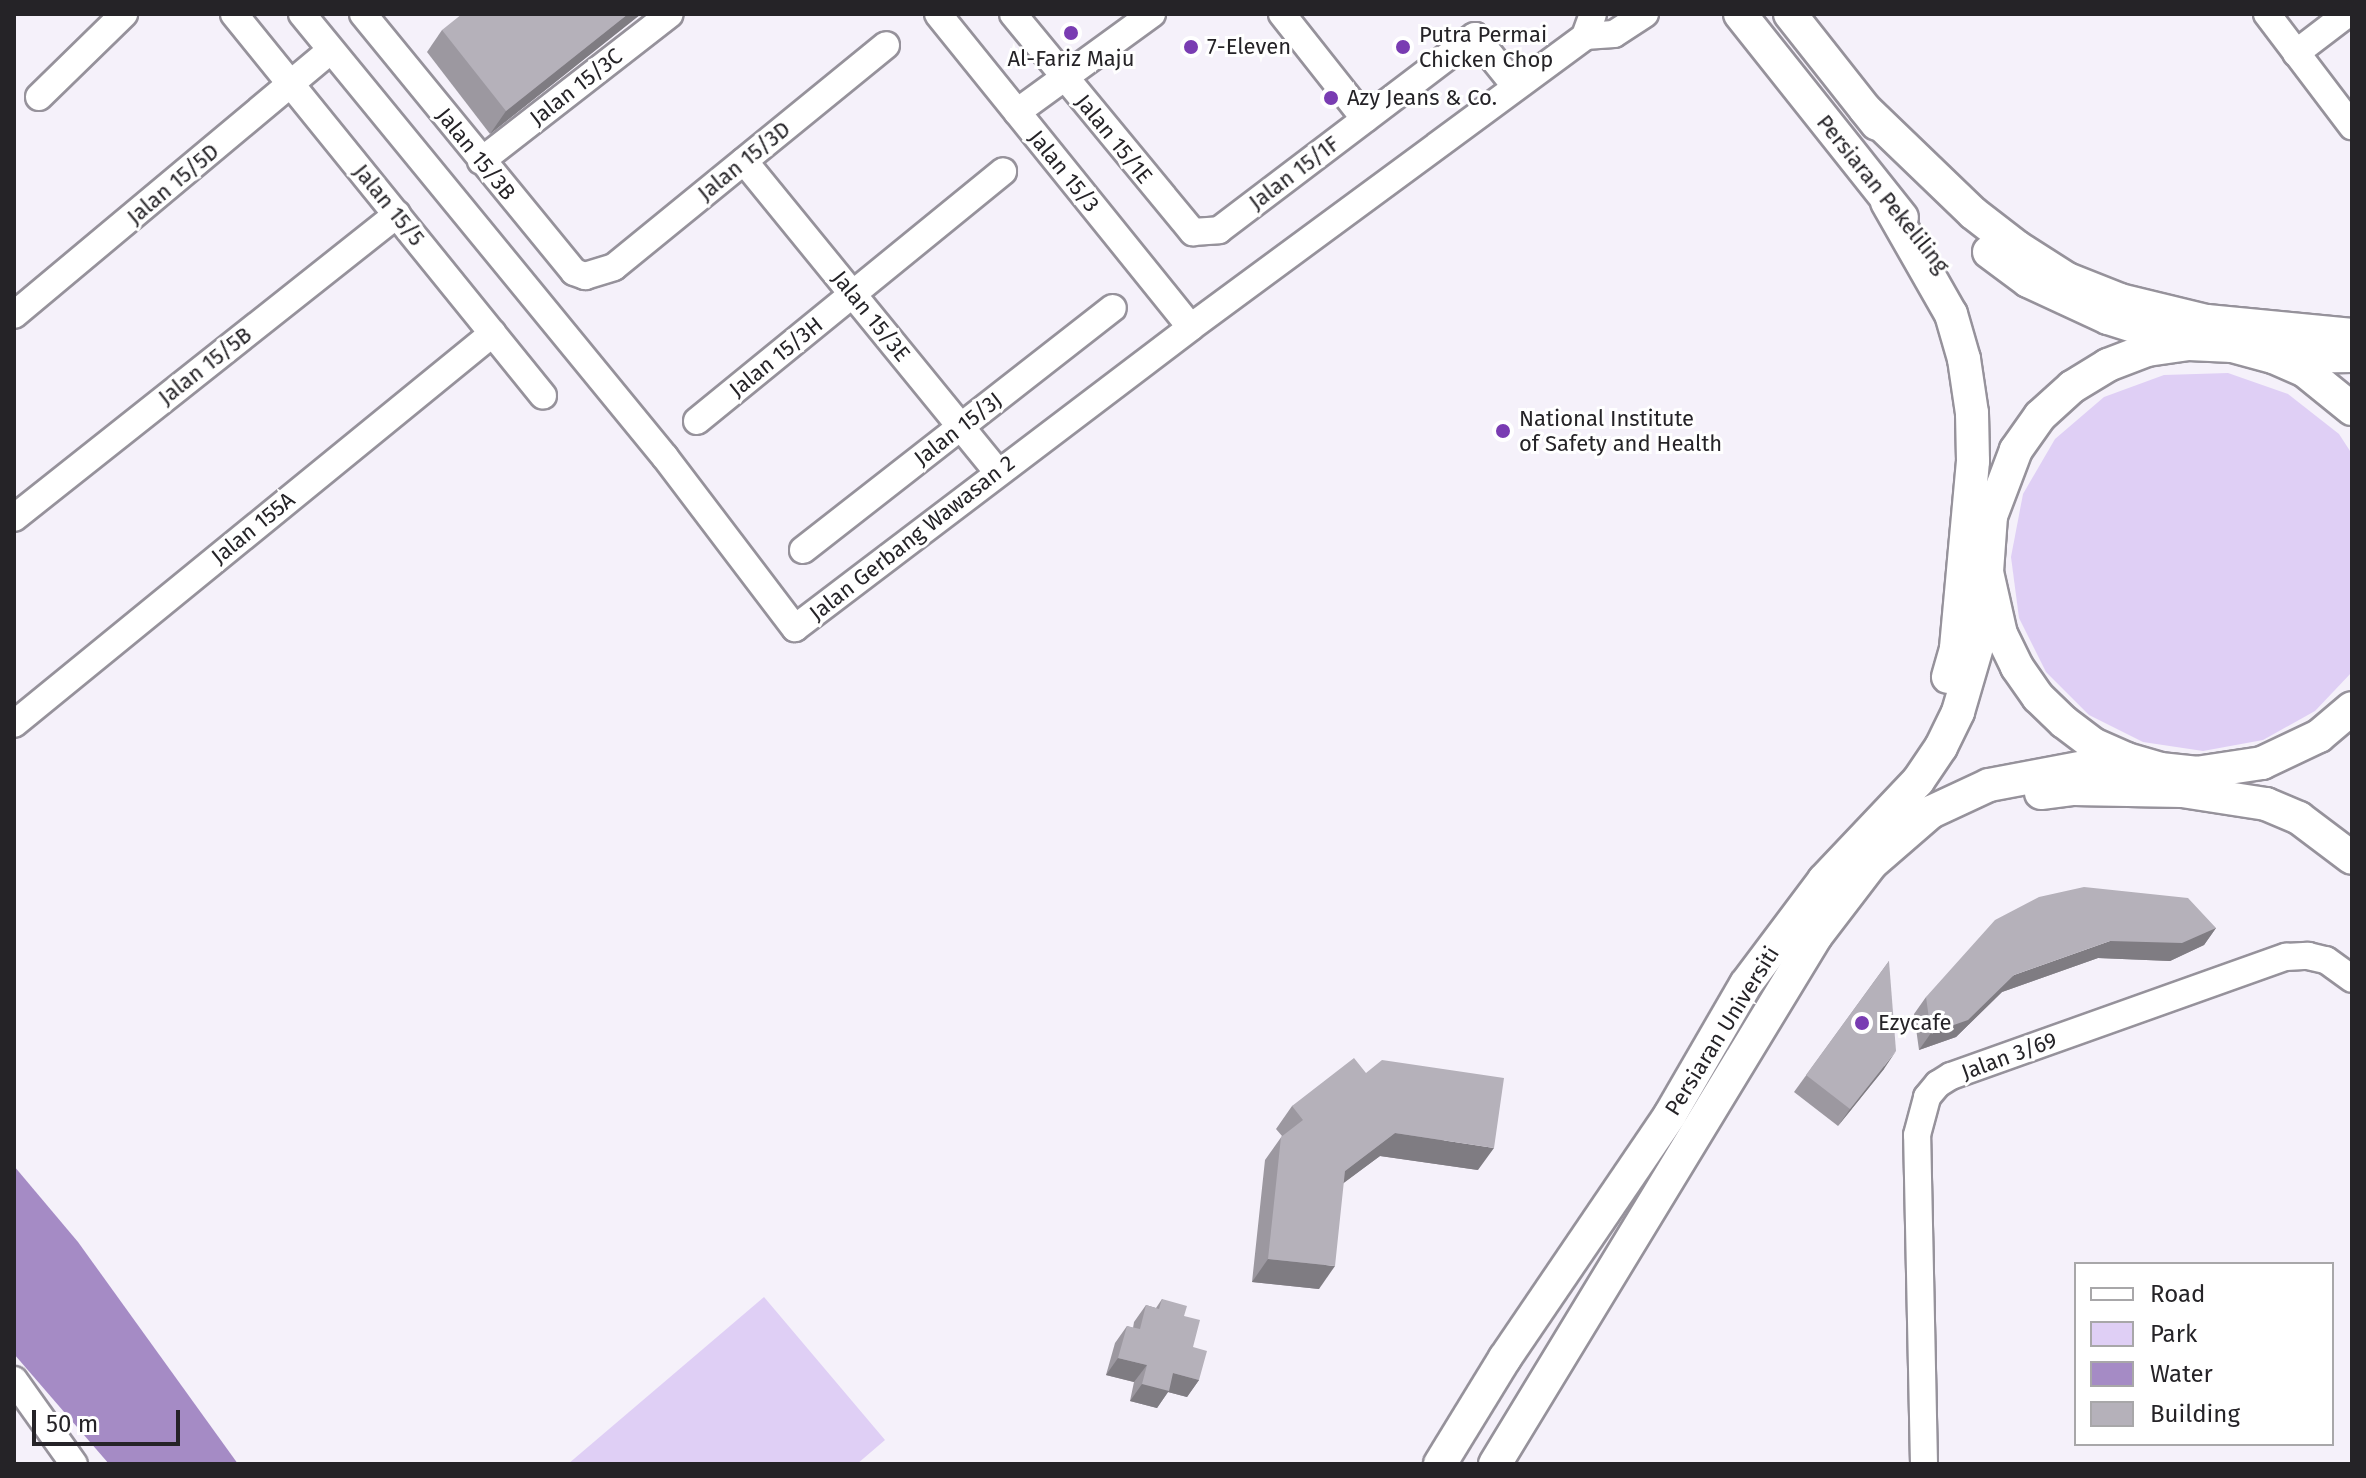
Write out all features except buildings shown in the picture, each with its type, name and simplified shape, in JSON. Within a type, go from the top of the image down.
[{"type":"main road","name":"Persiaran Pekeliling","points":[[1740,14],[1887,202],[1942,262],[1962,296],[1978,336],[1990,398],[1998,489]]},
{"type":"main road","name":"Persiaran Pekeliling","points":[[1790,14],[1961,230],[2028,281],[2108,318],[2189,344]]},
{"type":"main road","points":[[1865,109],[1973,213],[2067,279],[2120,300],[2207,321],[2352,335]]},
{"type":"main road","points":[[1746,984],[1799,888],[1885,796],[1911,759],[1939,707],[1956,649],[1973,461],[1970,399],[1964,359],[1951,314],[1887,202]]},
{"type":"main road","points":[[2352,409],[2305,371],[2273,357],[2232,346],[2189,344],[2147,350],[2108,365],[2072,387],[2040,416],[2016,450],[1998,489],[1988,544],[1991,599],[2001,634],[2017,667],[2038,697],[2064,722],[2093,744],[2126,759],[2160,769],[2196,773],[2231,770],[2292,752],[2319,736],[2352,708]]},
{"type":"main road","points":[[2273,357],[2352,356]]},
{"type":"main road","name":"Persiaran Universiti","points":[[1440,1464],[1505,1358],[1670,1115],[1746,984],[1824,880],[1918,781],[1941,747],[1958,712],[1991,599]]},
{"type":"main road","name":"Persiaran Universiti","points":[[1495,1464],[1767,1014],[1816,936],[1871,864],[1931,812],[1989,785],[2126,759]]},
{"type":"main road","points":[[2231,770],[2266,781],[2321,806],[2352,832]]},
{"type":"main road","points":[[1767,1014],[1870,891],[1925,839],[1972,811],[2028,794],[2074,789],[2182,791],[2266,804],[2299,818],[2352,858]]},
{"type":"street","points":[[39,97],[124,14]]},
{"type":"street","name":"Jalan 15/5","points":[[234,14],[543,395]]},
{"type":"street","name":"Jalan Gerbang Wawasan 2","points":[[302,14],[665,457],[795,628],[1191,327],[1516,87],[1589,25],[1614,34],[1645,14]]},
{"type":"street","name":"Jalan 15/3C","points":[[481,161],[670,14]]},
{"type":"street","name":"Jalan 15/3","points":[[938,14],[1191,327]]},
{"type":"street","name":"Jalan 15/1E","points":[[1013,14],[1185,227]]},
{"type":"street","points":[[1017,112],[1152,14]]},
{"type":"street","points":[[1282,14],[1365,119]]},
{"type":"street","points":[[2267,14],[2352,126]]},
{"type":"street","points":[[2296,53],[2347,14]]},
{"type":"street","name":"Jalan 15/3B","points":[[377,19],[481,161],[574,272],[585,276],[600,274]]},
{"type":"street","name":"Jalan 15/1F","points":[[1185,227],[1206,234],[1219,230],[1475,36],[1516,87]]},
{"type":"street","name":"Jalan 15/3D","points":[[600,274],[614,267],[886,45]]},
{"type":"street","name":"Jalan 15/5D","points":[[14,315],[330,51]]},
{"type":"street","name":"Jalan 15/3E","points":[[744,161],[998,472]]},
{"type":"street","name":"Jalan 15/3H","points":[[697,421],[1003,171]]},
{"type":"street","name":"Jalan 15/5B","points":[[14,518],[397,214]]},
{"type":"street","name":"Jalan 15/3J","points":[[803,550],[1113,308]]},
{"type":"street","name":"Jalan 155A","points":[[14,724],[493,333]]},
{"type":"street","name":"Jalan 3/69","points":[[1924,1464],[1917,1135],[1927,1097],[1938,1084],[1966,1071],[2286,957],[2308,956],[2326,960],[2352,979]]},
{"type":"street","points":[[14,1380],[74,1464]]},
{"type":"green space","points":[[2228,373],[2288,394],[2339,434],[2352,454],[2352,672],[2315,711],[2263,740],[2203,751],[2143,742],[2089,715],[2046,672],[2019,618],[2011,557],[2023,494],[2055,439],[2104,397],[2164,375]]},
{"type":"green space","points":[[764,1297],[885,1440],[857,1464],[568,1464]]},
{"type":"water","points":[[14,1166],[78,1242],[238,1464],[109,1464],[14,1354]]},
{"type":"place","name":"Al-Fariz Maju","points":[[1071,33]]},
{"type":"place","name":"7-Eleven","points":[[1191,47]]},
{"type":"place","name":"Putra Permai Chicken Chop","points":[[1403,47]]},
{"type":"place","name":"Azy Jeans & Co.","points":[[1331,98]]},
{"type":"place","name":"National Institute of Safety and Health","points":[[1503,431]]},
{"type":"place","name":"Ezycafe","points":[[1862,1023]]}]
